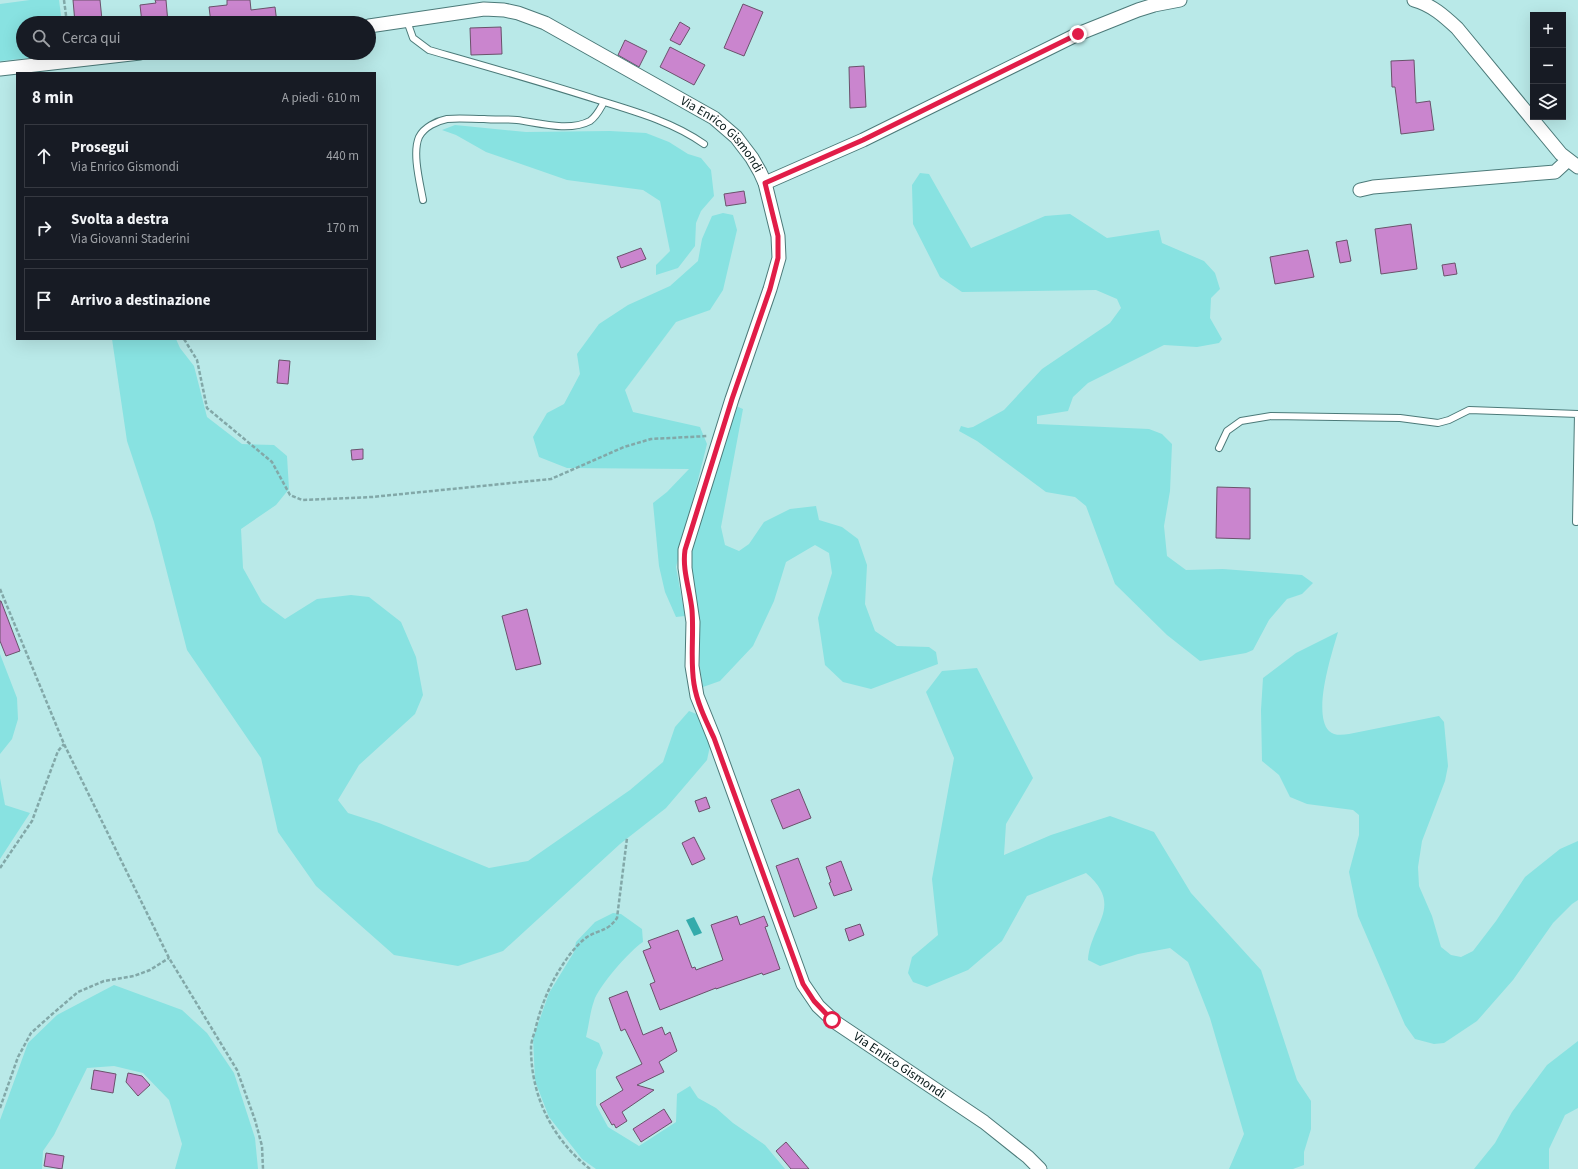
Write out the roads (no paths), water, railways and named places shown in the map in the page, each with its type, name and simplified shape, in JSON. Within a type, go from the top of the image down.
[{"type":"street","points":[[765,183],[863,140],[1078,34],[1142,9],[1180,0]]},
{"type":"street","points":[[1360,190],[1373,187],[1555,172],[1573,164],[1539,127],[1457,28],[1426,4],[1414,0]]},
{"type":"street","name":"Via Enrico Gismondi","points":[[376,25],[468,11],[491,10],[518,13],[545,23],[714,118],[736,137],[760,172],[765,183],[778,236],[778,258],[770,289],[721,435],[684,555],[693,622],[692,666],[698,700],[714,738],[803,984],[818,1006],[835,1022],[984,1122],[1028,1157],[1040,1169]]},
{"type":"street","points":[[0,69],[79,60]]},
{"type":"lane","points":[[407,21],[413,38],[429,50],[648,116],[692,136],[704,144]]},
{"type":"lane","points":[[424,200],[416,161],[419,138],[424,130],[432,124],[446,120],[463,119],[516,120],[547,126],[572,125],[588,122],[595,117],[604,102]]},
{"type":"lane","points":[[1219,448],[1227,431],[1241,421],[1271,416],[1400,418],[1438,423],[1449,420],[1469,410],[1578,414],[1576,522]]}]
